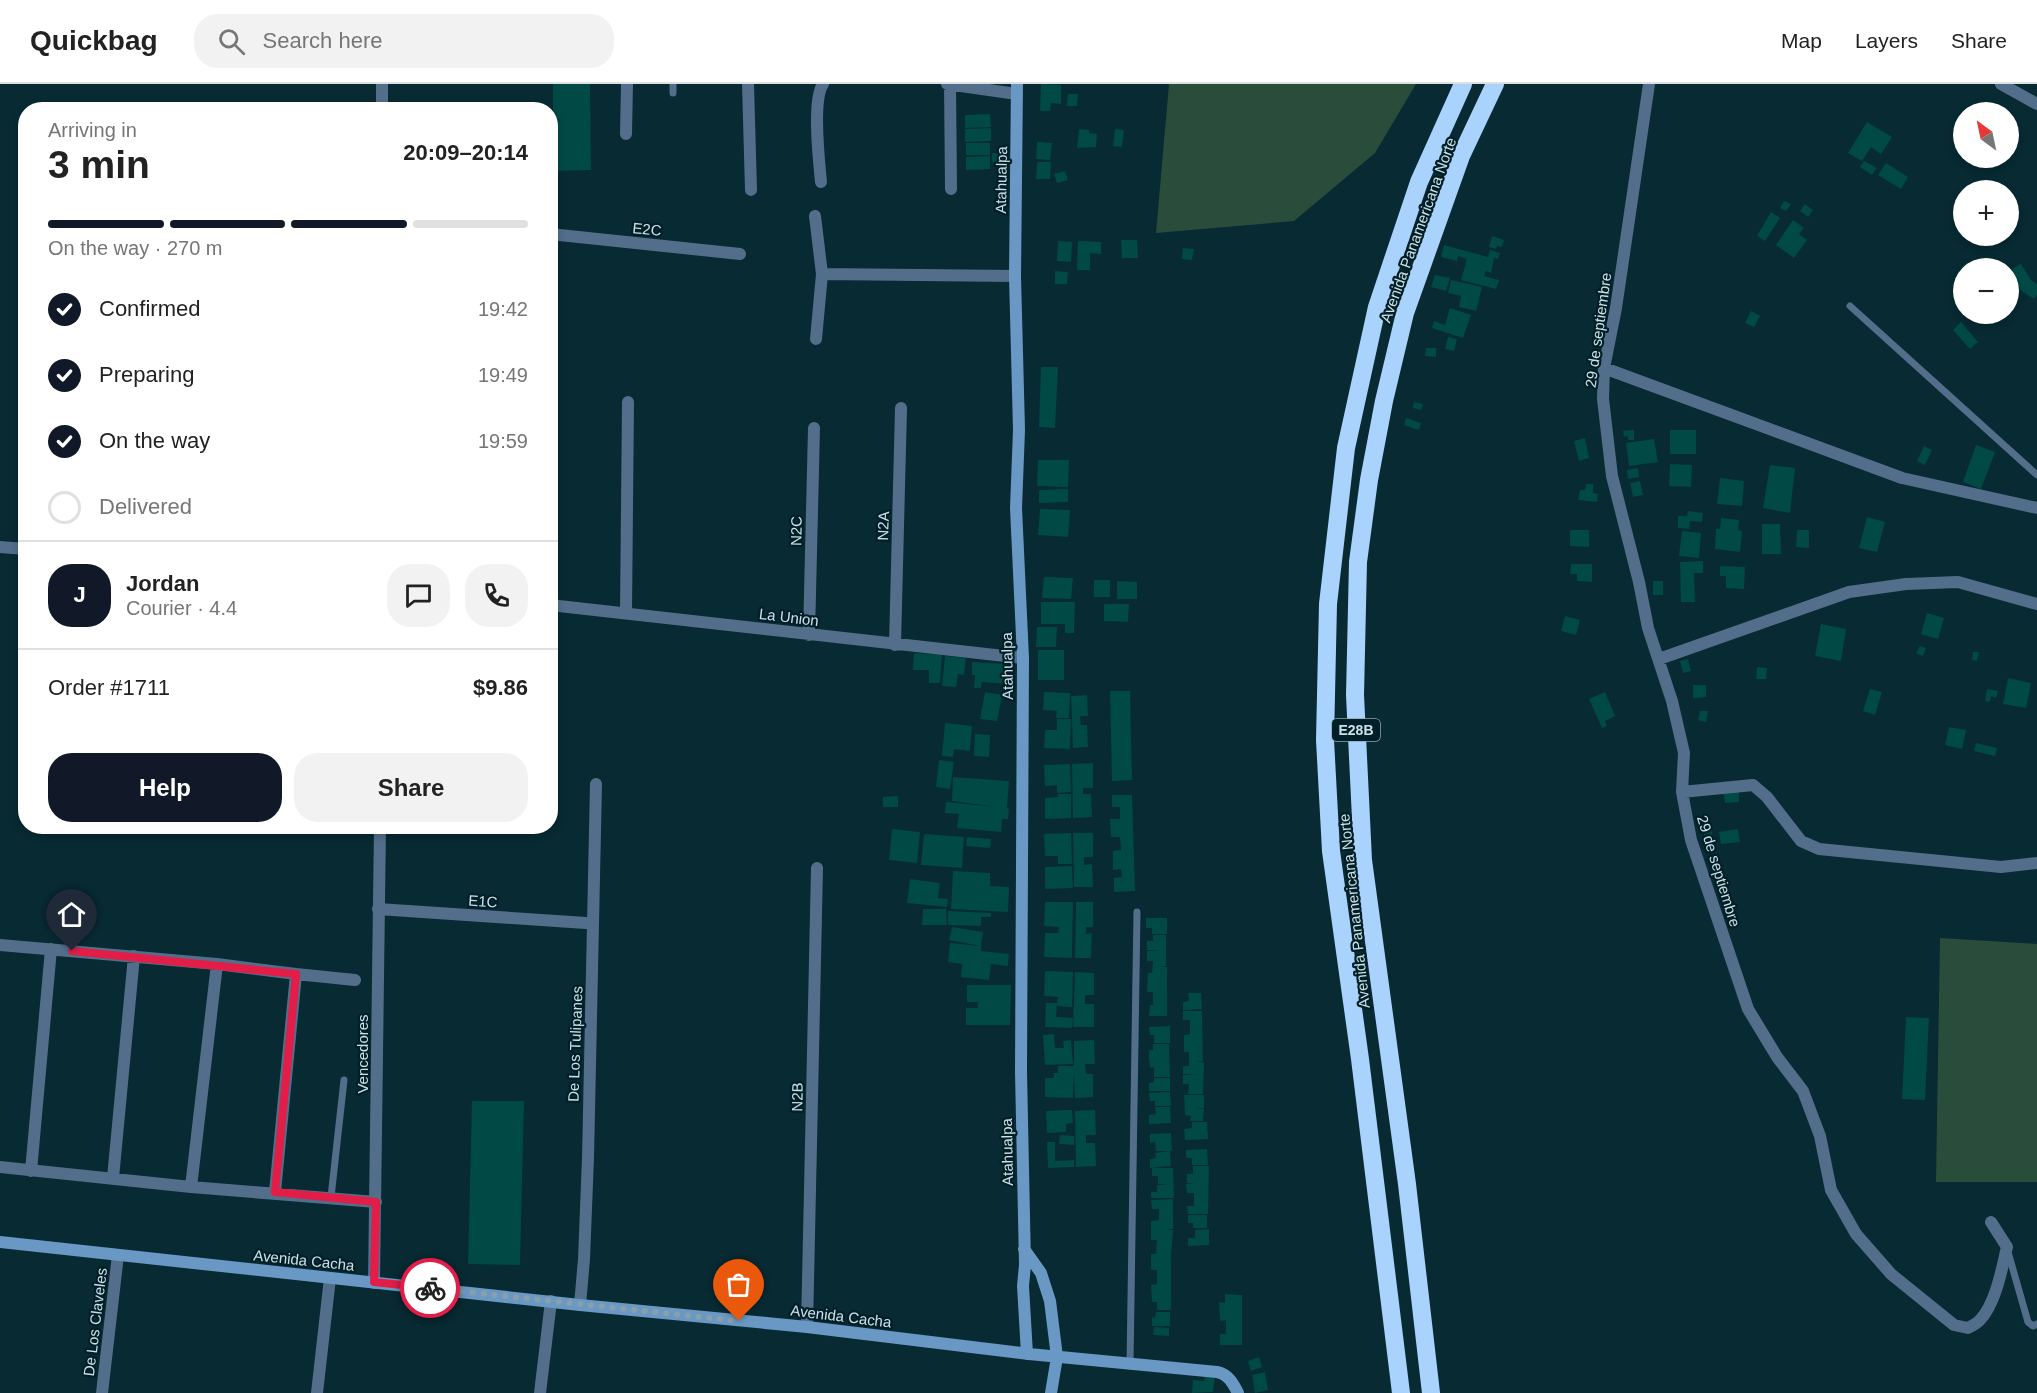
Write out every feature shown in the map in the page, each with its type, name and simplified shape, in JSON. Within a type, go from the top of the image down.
[{"type":"highway","name":"Avenida Panamericana Norte","points":[[1401,1393],[1366,1106],[1331,851],[1325,740],[1328,604],[1346,448],[1377,307],[1419,182],[1463,84]]},
{"type":"highway","name":"Avenida Panamericana Norte","points":[[1431,1393],[1407,1184],[1364,861],[1354,695],[1358,562],[1369,480],[1384,401],[1405,313],[1461,156],[1495,84]]},
{"type":"street","points":[[382,84],[382,102]]},
{"type":"street","points":[[626,134],[627,84]]},
{"type":"street","points":[[748,84],[751,190]]},
{"type":"street","points":[[820,182],[817,103],[823,84]]},
{"type":"street","points":[[951,189],[949,84],[1017,89]]},
{"type":"street","name":"29 de septiembre","points":[[1649,84],[1616,308],[1604,368],[1603,399],[1612,476],[1639,582],[1648,628],[1672,701],[1684,753],[1682,792],[1691,840],[1748,1009],[1777,1058],[1803,1091],[1820,1136],[1831,1190],[1856,1234],[1891,1274],[1954,1325],[1968,1328],[1980,1320],[1992,1299],[2007,1247]]},
{"type":"street","points":[[2001,84],[2037,104]]},
{"type":"street","name":"Atahualpa","points":[[1017,89],[1015,276],[1019,430],[1016,508],[1023,658],[1021,1060],[1023,1248],[1027,1354]]},
{"type":"street","points":[[815,216],[822,274],[816,339]]},
{"type":"street","name":"E2C","points":[[558,235],[740,254]]},
{"type":"street","points":[[822,274],[1015,276]]},
{"type":"street","points":[[1604,368],[1902,478],[2037,507]]},
{"type":"street","points":[[627,613],[628,402]]},
{"type":"street","name":"N2A","points":[[895,645],[901,408]]},
{"type":"street","name":"N2C","points":[[809,635],[814,428]]},
{"type":"street","points":[[0,547],[18,548]]},
{"type":"street","points":[[1659,660],[1849,592],[1906,584],[1958,582],[2037,604]]},
{"type":"street","name":"La Union","points":[[558,606],[1023,658]]},
{"type":"street","name":"De Los Tulipanes","points":[[580,1305],[588,1158],[596,784]]},
{"type":"street","points":[[1682,792],[1753,785],[1767,797],[1801,841],[1819,849],[2001,867],[2037,863]]},
{"type":"street","name":"Vencedores","points":[[374,1282],[380,834]]},
{"type":"street","name":"N2B","points":[[807,1327],[817,868]]},
{"type":"street","name":"E1C","points":[[378,909],[586,923]]},
{"type":"street","points":[[0,945],[217,964],[355,980]]},
{"type":"street","points":[[32,1171],[51,949]]},
{"type":"street","points":[[113,1178],[134,956]]},
{"type":"street","points":[[191,1187],[217,964]]},
{"type":"street","points":[[275,1192],[296,974]]},
{"type":"street","points":[[0,1167],[191,1187],[275,1192],[376,1202]]},
{"type":"street","points":[[1991,1222],[2007,1247]]},
{"type":"street","name":"Avenida Cacha","points":[[0,1242],[580,1305],[807,1327],[1027,1354],[1221,1372],[1229,1379],[1238,1393]]},
{"type":"street","points":[[1023,1248],[1044,1281],[1050,1300],[1057,1357],[1051,1393]]},
{"type":"street","name":"De Los Claveles","points":[[102,1393],[118,1255]]},
{"type":"street","points":[[316,1393],[330,1278]]},
{"type":"street","points":[[540,1393],[551,1301]]},
{"type":"lane","points":[[673,84],[673,93]]},
{"type":"lane","points":[[1850,306],[2037,475]]},
{"type":"lane","points":[[1130,1364],[1137,912]]},
{"type":"lane","points":[[331,1197],[344,1080]]},
{"type":"lane","points":[[2007,1247],[2028,1322],[2033,1326],[2037,1324]]},
{"type":"green space","points":[[1169,84],[1416,84],[1375,153],[1294,221],[1156,233]]},
{"type":"green space","points":[[1940,938],[2037,944],[2037,1182],[1936,1182]]},
{"type":"building","points":[[553,84],[590,84],[591,170],[558,171],[558,102],[553,102]]},
{"type":"building","points":[[1041,84],[1061,85],[1061,104],[1051,103],[1050,111],[1040,111]]},
{"type":"building","points":[[1068,94],[1078,94],[1077,106],[1067,106]]},
{"type":"building","points":[[990,114],[991,127],[965,128],[965,115]]},
{"type":"building","points":[[1867,122],[1892,137],[1881,154],[1871,147],[1862,161],[1848,153]]},
{"type":"building","points":[[991,128],[991,141],[965,142],[965,129]]},
{"type":"building","points":[[1079,129],[1097,134],[1096,147],[1077,148]]},
{"type":"building","points":[[1115,129],[1124,130],[1122,147],[1113,146]]},
{"type":"building","points":[[1037,142],[1052,143],[1050,160],[1036,159]]},
{"type":"building","points":[[966,143],[990,143],[990,155],[966,155]]},
{"type":"building","points":[[992,153],[1004,154],[1004,163],[992,162]]},
{"type":"building","points":[[990,156],[990,169],[966,170],[966,157]]},
{"type":"building","points":[[1864,161],[1877,168],[1872,175],[1860,167]]},
{"type":"building","points":[[1037,162],[1051,162],[1050,179],[1036,179]]},
{"type":"building","points":[[1886,163],[1908,177],[1901,189],[1878,175]]},
{"type":"building","points":[[1065,171],[1068,180],[1057,183],[1054,174]]},
{"type":"building","points":[[1784,201],[1791,204],[1786,211],[1780,208]]},
{"type":"building","points":[[1805,204],[1813,210],[1808,217],[1800,211]]},
{"type":"building","points":[[1771,212],[1780,218],[1765,241],[1757,236]]},
{"type":"building","points":[[1793,220],[1804,228],[1799,234],[1807,240],[1794,258],[1776,245]]},
{"type":"building","points":[[1492,236],[1504,240],[1502,247],[1497,246],[1496,249],[1489,247]]},
{"type":"building","points":[[1121,240],[1137,240],[1138,258],[1122,258]]},
{"type":"building","points":[[1058,241],[1072,242],[1071,262],[1057,261]]},
{"type":"building","points":[[1078,241],[1101,242],[1101,254],[1090,253],[1090,270],[1077,270]]},
{"type":"building","points":[[1444,245],[1488,257],[1490,250],[1500,253],[1498,259],[1494,258],[1491,273],[1486,271],[1484,276],[1499,280],[1496,289],[1461,280],[1467,259],[1458,256],[1457,261],[1441,257]]},
{"type":"building","points":[[1183,248],[1194,249],[1192,260],[1182,259]]},
{"type":"building","points":[[2021,264],[2031,280],[2037,284],[2037,295],[2034,299],[2019,289],[2019,265]]},
{"type":"building","points":[[1055,271],[1068,272],[1067,284],[1055,284]]},
{"type":"building","points":[[1435,275],[1450,278],[1446,291],[1431,287]]},
{"type":"building","points":[[1451,280],[1482,287],[1476,311],[1459,307],[1461,296],[1448,293]]},
{"type":"building","points":[[1450,308],[1471,315],[1463,338],[1432,328],[1434,321],[1445,325]]},
{"type":"building","points":[[1751,311],[1760,316],[1754,327],[1745,323]]},
{"type":"building","points":[[1959,324],[1963,324],[1978,342],[1970,349],[1953,330]]},
{"type":"building","points":[[1448,337],[1457,339],[1454,351],[1445,349]]},
{"type":"building","points":[[1426,348],[1436,348],[1436,357],[1425,356]]},
{"type":"building","points":[[1041,367],[1058,367],[1055,428],[1039,427]]},
{"type":"building","points":[[1414,402],[1423,404],[1421,410],[1413,408]]},
{"type":"building","points":[[1406,418],[1421,423],[1419,430],[1404,425]]},
{"type":"building","points":[[1634,430],[1634,440],[1628,440],[1628,436],[1624,437],[1623,431]]},
{"type":"building","points":[[1670,430],[1696,430],[1696,454],[1670,454]]},
{"type":"building","points":[[1585,438],[1589,458],[1579,461],[1574,441]]},
{"type":"building","points":[[1654,439],[1658,462],[1629,466],[1626,443]]},
{"type":"building","points":[[1976,445],[1995,452],[1981,489],[1963,482]]},
{"type":"building","points":[[1924,446],[1932,450],[1925,465],[1917,461]]},
{"type":"building","points":[[1038,460],[1069,460],[1068,487],[1037,486]]},
{"type":"building","points":[[1670,464],[1692,465],[1691,487],[1669,486]]},
{"type":"building","points":[[1770,465],[1795,468],[1790,513],[1763,508]]},
{"type":"building","points":[[1638,468],[1639,477],[1628,479],[1627,470]]},
{"type":"building","points":[[1720,478],[1744,481],[1742,506],[1717,504]]},
{"type":"building","points":[[1640,481],[1643,495],[1633,497],[1630,483]]},
{"type":"building","points":[[1586,484],[1593,484],[1593,493],[1598,494],[1597,502],[1578,500],[1580,490],[1585,490]]},
{"type":"building","points":[[1068,489],[1068,502],[1039,503],[1039,490]]},
{"type":"building","points":[[1040,509],[1070,510],[1068,537],[1038,535]]},
{"type":"building","points":[[1688,511],[1703,513],[1702,522],[1690,521],[1689,529],[1678,528],[1678,516],[1687,516]]},
{"type":"building","points":[[1867,517],[1885,522],[1877,552],[1859,548]]},
{"type":"building","points":[[1721,518],[1739,520],[1738,530],[1742,531],[1740,552],[1715,549],[1716,529],[1720,529]]},
{"type":"building","points":[[1762,524],[1780,524],[1781,554],[1762,554]]},
{"type":"building","points":[[1570,530],[1589,530],[1589,547],[1570,546]]},
{"type":"building","points":[[1797,530],[1809,530],[1809,548],[1796,547]]},
{"type":"building","points":[[1682,531],[1701,533],[1699,558],[1679,556]]},
{"type":"building","points":[[1703,561],[1703,573],[1694,573],[1695,602],[1681,602],[1680,562]]},
{"type":"building","points":[[1571,564],[1592,564],[1592,582],[1577,581],[1577,574],[1570,574]]},
{"type":"building","points":[[1720,566],[1745,567],[1744,589],[1726,588],[1726,576],[1720,576]]},
{"type":"building","points":[[1044,577],[1073,578],[1071,599],[1042,598]]},
{"type":"building","points":[[1094,580],[1110,580],[1110,597],[1094,597]]},
{"type":"building","points":[[1117,581],[1137,582],[1137,599],[1117,599]]},
{"type":"building","points":[[1653,581],[1663,581],[1663,595],[1653,595]]},
{"type":"building","points":[[1041,602],[1075,602],[1074,633],[1065,633],[1065,624],[1041,624]]},
{"type":"building","points":[[1104,604],[1129,604],[1128,622],[1104,621]]},
{"type":"building","points":[[1927,613],[1944,618],[1938,639],[1921,634]]},
{"type":"building","points":[[1565,616],[1580,620],[1576,635],[1561,631]]},
{"type":"building","points":[[1821,624],[1846,629],[1841,661],[1815,656]]},
{"type":"building","points":[[1037,627],[1057,627],[1056,647],[1036,647]]},
{"type":"building","points":[[1920,646],[1926,648],[1923,656],[1916,653]]},
{"type":"building","points":[[1038,650],[1064,650],[1064,680],[1038,680]]},
{"type":"building","points":[[1973,652],[1979,652],[1977,661],[1972,660]]},
{"type":"building","points":[[914,653],[942,655],[940,683],[929,683],[929,670],[913,670]]},
{"type":"building","points":[[945,656],[966,658],[964,675],[958,674],[956,687],[942,686]]},
{"type":"building","points":[[1688,659],[1691,671],[1683,673],[1680,661]]},
{"type":"building","points":[[972,662],[1008,664],[1007,684],[982,682],[981,688],[974,688],[975,675],[972,675]]},
{"type":"building","points":[[1757,667],[1767,668],[1766,679],[1756,679]]},
{"type":"building","points":[[2008,678],[2031,683],[2026,708],[2003,704]]},
{"type":"building","points":[[1693,685],[1706,685],[1706,697],[1693,698]]},
{"type":"building","points":[[1870,689],[1882,692],[1875,715],[1863,711]]},
{"type":"building","points":[[1987,689],[1998,691],[1996,698],[1991,696],[1990,702],[1985,701]]},
{"type":"building","points":[[1110,691],[1130,691],[1132,780],[1112,781]]},
{"type":"building","points":[[985,692],[1002,695],[997,721],[980,719]]},
{"type":"building","points":[[1044,692],[1070,693],[1069,718],[1056,718],[1057,711],[1043,710]]},
{"type":"building","points":[[1605,692],[1615,716],[1605,721],[1607,726],[1602,728],[1589,699]]},
{"type":"building","points":[[1087,695],[1088,716],[1080,716],[1081,725],[1087,725],[1088,747],[1073,748],[1071,696]]},
{"type":"building","points":[[1700,711],[1708,711],[1706,722],[1698,720]]},
{"type":"building","points":[[1057,719],[1071,719],[1070,749],[1044,748],[1045,730],[1057,730]]},
{"type":"building","points":[[945,723],[972,726],[970,751],[954,749],[953,757],[942,756]]},
{"type":"building","points":[[1949,727],[1966,730],[1962,749],[1945,745]]},
{"type":"building","points":[[975,734],[990,735],[989,757],[974,756]]},
{"type":"building","points":[[1976,743],[1997,748],[1995,756],[1974,751]]},
{"type":"building","points":[[939,760],[954,762],[950,789],[936,787]]},
{"type":"building","points":[[1093,763],[1093,788],[1083,788],[1083,794],[1091,794],[1092,817],[1073,818],[1072,764]]},
{"type":"building","points":[[1070,764],[1071,792],[1057,793],[1057,785],[1045,786],[1044,765]]},
{"type":"building","points":[[953,777],[1009,781],[1008,819],[1002,819],[1001,832],[957,828],[959,814],[945,813],[946,802],[996,807],[952,801]]},
{"type":"building","points":[[1739,789],[1739,802],[1725,803],[1723,790]]},
{"type":"building","points":[[1058,794],[1071,794],[1071,818],[1045,819],[1045,798],[1058,797]]},
{"type":"building","points":[[1112,795],[1132,795],[1135,891],[1114,892],[1114,878],[1122,877],[1121,869],[1113,870],[1113,851],[1121,850],[1120,837],[1111,837],[1110,819],[1120,819],[1120,807],[1112,807]]},
{"type":"building","points":[[898,796],[898,807],[883,807],[883,797]]},
{"type":"building","points":[[1704,827],[1712,827],[1712,841],[1704,841]]},
{"type":"building","points":[[892,829],[920,832],[917,863],[889,860]]},
{"type":"building","points":[[1738,829],[1740,842],[1721,844],[1719,832]]},
{"type":"building","points":[[1071,833],[1072,864],[1058,864],[1058,856],[1045,856],[1044,834]]},
{"type":"building","points":[[1073,833],[1093,833],[1093,857],[1084,857],[1084,865],[1092,864],[1093,887],[1074,887]]},
{"type":"building","points":[[924,834],[964,837],[962,868],[921,865]]},
{"type":"building","points":[[967,837],[991,839],[990,848],[966,846]]},
{"type":"building","points":[[1072,866],[1073,888],[1045,889],[1045,867]]},
{"type":"building","points":[[953,871],[990,873],[990,886],[1009,887],[1008,912],[951,909]]},
{"type":"building","points":[[910,879],[940,883],[938,898],[948,899],[947,907],[907,903]]},
{"type":"building","points":[[1045,902],[1073,902],[1072,958],[1044,957],[1045,933],[1058,933],[1059,927],[1044,926]]},
{"type":"building","points":[[1076,902],[1093,902],[1093,927],[1086,927],[1086,934],[1092,933],[1091,958],[1075,958]]},
{"type":"building","points":[[923,909],[946,909],[947,925],[922,925]]},
{"type":"building","points":[[948,911],[991,913],[991,917],[981,917],[981,926],[948,925]]},
{"type":"building","points":[[1146,918],[1167,918],[1167,934],[1152,934],[1152,928],[1146,928]]},
{"type":"building","points":[[952,927],[983,932],[981,946],[949,940]]},
{"type":"building","points":[[1153,935],[1166,935],[1166,966],[1157,966],[1167,967],[1167,1016],[1149,1016],[1150,1005],[1153,1005],[1153,992],[1147,992],[1148,973],[1152,973],[1153,961],[1147,961],[1147,951],[1161,951],[1147,950],[1147,941],[1153,941]]},
{"type":"building","points":[[950,943],[981,946],[981,951],[1009,954],[1008,966],[991,964],[989,980],[961,977],[962,964],[948,962]]},
{"type":"building","points":[[1045,971],[1073,972],[1072,1007],[1057,1006],[1058,997],[1044,996]]},
{"type":"building","points":[[1075,972],[1094,973],[1094,995],[1085,995],[1085,1004],[1094,1004],[1094,1027],[1073,1027]]},
{"type":"building","points":[[967,985],[1011,985],[1010,1025],[966,1025],[966,1008],[978,1008],[978,1002],[967,1002]]},
{"type":"building","points":[[1188,993],[1201,993],[1202,1009],[1183,1010],[1183,1002],[1189,1001]]},
{"type":"building","points":[[1046,1003],[1057,1003],[1056,1017],[1073,1018],[1072,1028],[1045,1027]]},
{"type":"building","points":[[1183,1011],[1202,1011],[1203,1061],[1196,1061],[1204,1062],[1203,1094],[1188,1094],[1189,1084],[1183,1084],[1183,1075],[1197,1074],[1183,1074],[1183,1066],[1189,1066],[1189,1052],[1184,1052],[1184,1035],[1190,1034],[1190,1020],[1183,1020]]},
{"type":"building","points":[[1906,1017],[1929,1018],[1925,1100],[1902,1099]]},
{"type":"building","points":[[1170,1026],[1170,1043],[1154,1043],[1154,1035],[1150,1035],[1149,1027]]},
{"type":"building","points":[[1054,1034],[1055,1048],[1064,1048],[1063,1041],[1071,1040],[1073,1064],[1045,1065],[1043,1035]]},
{"type":"building","points":[[1094,1040],[1095,1064],[1085,1064],[1086,1074],[1093,1074],[1093,1097],[1075,1098],[1074,1073],[1073,1098],[1045,1097],[1045,1078],[1054,1078],[1054,1073],[1058,1073],[1058,1066],[1074,1066],[1074,1041]]},
{"type":"building","points":[[1153,1044],[1169,1044],[1170,1077],[1154,1077],[1154,1067],[1150,1068],[1149,1059],[1149,1050],[1153,1050]]},
{"type":"building","points":[[1154,1078],[1170,1078],[1170,1091],[1149,1091],[1149,1083],[1154,1082]]},
{"type":"building","points":[[1170,1092],[1171,1106],[1155,1106],[1155,1101],[1150,1101],[1149,1093]]},
{"type":"building","points":[[1184,1095],[1204,1095],[1204,1108],[1196,1108],[1204,1109],[1203,1121],[1190,1121],[1191,1116],[1185,1115]]},
{"type":"building","points":[[472,1101],[524,1101],[520,1265],[468,1264]]},
{"type":"building","points":[[1155,1107],[1170,1107],[1171,1123],[1149,1124],[1149,1115],[1156,1114]]},
{"type":"building","points":[[1072,1110],[1073,1123],[1066,1124],[1066,1132],[1047,1133],[1046,1111]]},
{"type":"building","points":[[1095,1110],[1096,1135],[1086,1135],[1086,1143],[1095,1143],[1096,1166],[1076,1167],[1075,1111]]},
{"type":"building","points":[[1192,1122],[1207,1122],[1208,1139],[1185,1140],[1184,1129],[1192,1128]]},
{"type":"building","points":[[1171,1133],[1172,1151],[1156,1151],[1155,1142],[1150,1143],[1150,1134]]},
{"type":"building","points":[[1060,1135],[1074,1136],[1074,1145],[1059,1144]]},
{"type":"building","points":[[1047,1142],[1055,1142],[1055,1161],[1074,1160],[1074,1167],[1048,1168]]},
{"type":"building","points":[[1207,1149],[1208,1165],[1192,1165],[1192,1158],[1186,1158],[1186,1150]]},
{"type":"building","points":[[1170,1151],[1171,1166],[1150,1168],[1150,1159],[1156,1158],[1155,1153]]},
{"type":"building","points":[[1193,1166],[1209,1166],[1208,1214],[1188,1214],[1187,1206],[1194,1206],[1194,1193],[1187,1193],[1186,1184],[1195,1183],[1187,1183],[1187,1174],[1193,1174]]},
{"type":"building","points":[[1152,1168],[1173,1168],[1174,1198],[1151,1198],[1151,1192],[1157,1192],[1157,1185],[1168,1184],[1158,1184],[1158,1176],[1152,1176]]},
{"type":"building","points":[[1173,1199],[1173,1229],[1165,1229],[1173,1230],[1171,1310],[1157,1310],[1157,1302],[1152,1302],[1151,1285],[1157,1284],[1157,1270],[1151,1270],[1151,1254],[1156,1254],[1157,1240],[1151,1240],[1151,1221],[1159,1220],[1159,1209],[1152,1209],[1151,1200]]},
{"type":"building","points":[[1188,1215],[1207,1215],[1207,1228],[1193,1228],[1193,1223],[1188,1223]]},
{"type":"building","points":[[1209,1229],[1209,1245],[1188,1246],[1188,1238],[1195,1238],[1195,1230]]},
{"type":"building","points":[[1225,1294],[1242,1295],[1242,1345],[1220,1345],[1220,1334],[1226,1334],[1226,1320],[1220,1321],[1219,1302],[1225,1303]]},
{"type":"building","points":[[1156,1312],[1170,1312],[1170,1326],[1152,1326],[1152,1317],[1155,1318]]},
{"type":"building","points":[[1154,1327],[1169,1328],[1169,1336],[1153,1335]]},
{"type":"building","points":[[1259,1357],[1262,1367],[1251,1371],[1248,1361]]},
{"type":"building","points":[[1265,1372],[1268,1390],[1255,1393],[1252,1375]]},
{"type":"building","points":[[1205,1375],[1215,1377],[1213,1392],[1192,1393],[1193,1380],[1204,1381]]},
{"type":"way so far","points":[[430,1288],[739,1321]]},
{"type":"route","points":[[72,951],[217,964],[296,974],[275,1192],[376,1202],[374,1282],[430,1288]]}]
